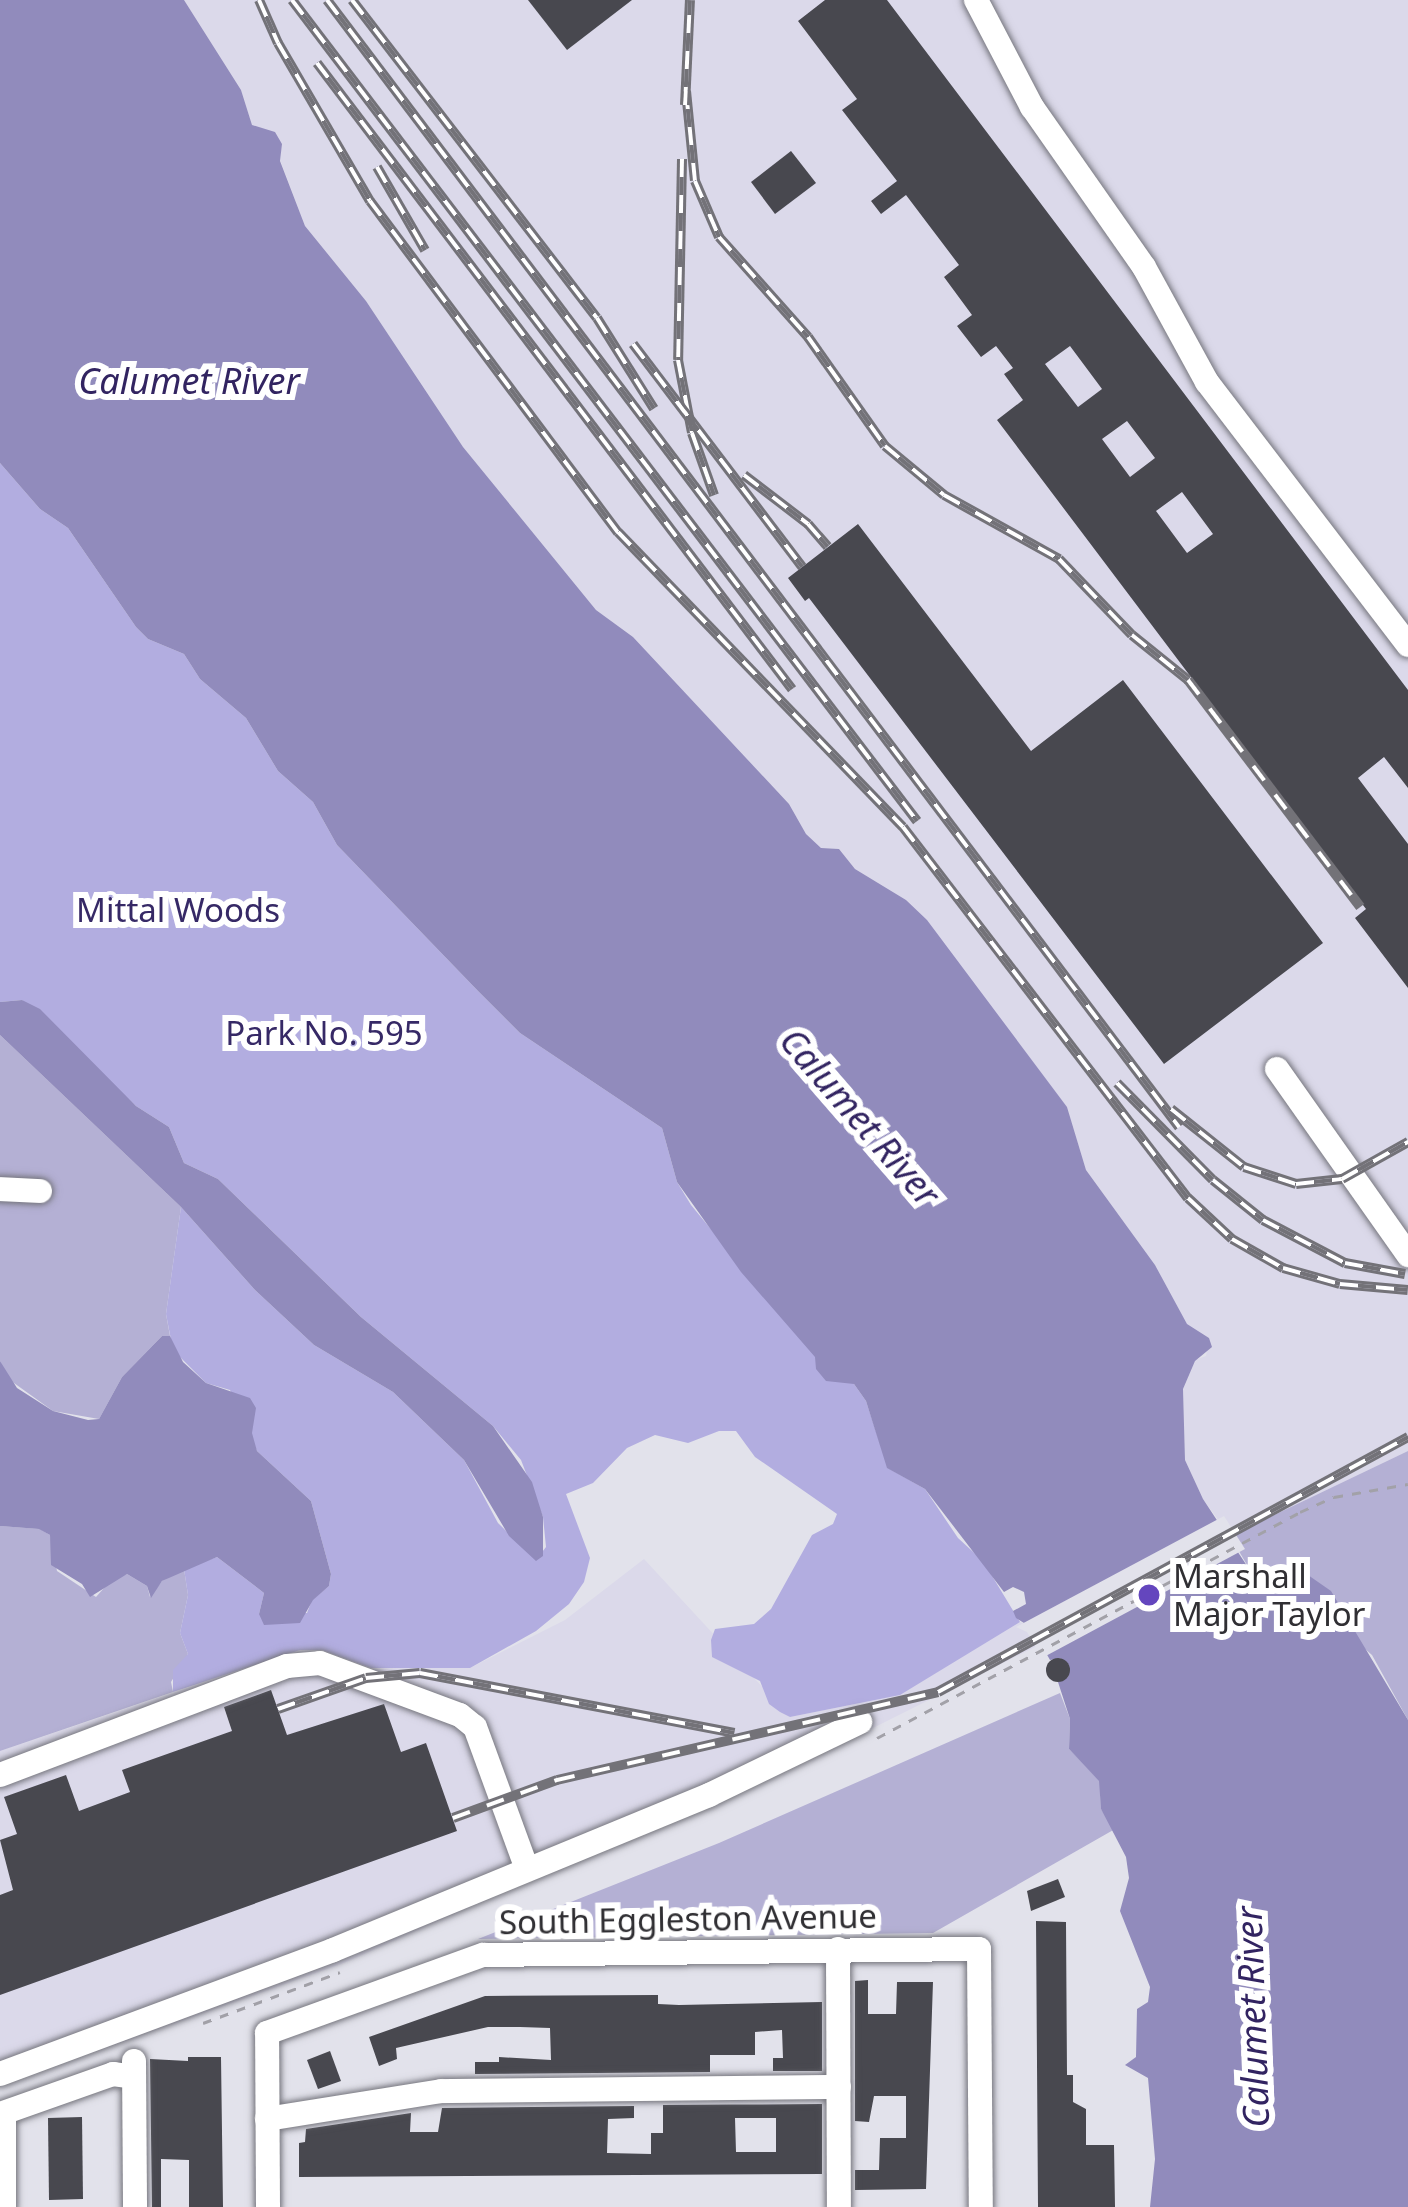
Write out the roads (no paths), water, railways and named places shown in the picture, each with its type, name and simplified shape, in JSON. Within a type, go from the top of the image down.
[{"type":"street","points":[[976,0],[1032,107],[1144,267],[1207,382],[1408,645]]},
{"type":"street","points":[[1277,1069],[1408,1255]]},
{"type":"street","points":[[0,1189],[40,1191]]},
{"type":"street","points":[[0,1775],[287,1666],[320,1664],[460,1715],[475,1727],[527,1869]]},
{"type":"street","points":[[0,2074],[333,1950],[709,1795],[860,1722]]},
{"type":"street","points":[[838,1949],[839,2207]]},
{"type":"street","name":"South Eggleston Avenue","points":[[267,2119],[267,2032],[483,1955],[979,1949],[981,2207]]},
{"type":"street","points":[[4,2207],[2,2116],[134,2069],[135,2207]]},
{"type":"street","points":[[268,2207],[267,2119],[441,2091],[839,2087]]},
{"type":"water","name":"Calumet River","points":[[0,0],[184,0],[241,90],[252,125],[275,132],[282,144],[280,161],[305,226],[366,301],[463,447],[596,610],[633,637],[789,804],[806,834],[821,848],[839,849],[855,869],[906,900],[927,920],[1067,1107],[1086,1170],[1155,1265],[1187,1324],[1209,1338],[1212,1347],[1195,1361],[1183,1389],[1185,1460],[1203,1499],[1253,1575],[1268,1570],[1284,1579],[1295,1573],[1308,1575],[1331,1591],[1408,1720],[1408,2207],[1150,2207],[1155,2159],[1148,2078],[1125,2065],[1136,2057],[1137,2009],[1148,2002],[1150,1987],[1120,1911],[1129,1878],[1126,1857],[1101,1809],[1099,1781],[1069,1749],[1070,1719],[1058,1682],[1068,1677],[1069,1665],[1060,1658],[1050,1660],[1032,1628],[1013,1611],[1026,1604],[1024,1592],[1013,1587],[1004,1592],[925,1489],[887,1468],[866,1401],[854,1384],[826,1381],[816,1369],[815,1357],[741,1272],[677,1182],[662,1128],[520,1033],[478,991],[337,845],[313,802],[278,771],[246,718],[200,679],[184,654],[148,639],[136,627],[68,528],[40,509],[0,463]]},
{"type":"water","points":[[22,1000],[40,1009],[136,1106],[169,1127],[184,1163],[218,1179],[361,1317],[493,1426],[532,1482],[543,1517],[543,1556],[536,1561],[509,1536],[464,1460],[393,1392],[314,1345],[255,1290],[181,1207],[0,1035],[0,1002]]},
{"type":"water","points":[[162,1336],[170,1336],[183,1362],[206,1383],[250,1398],[256,1408],[252,1433],[257,1451],[311,1501],[331,1574],[329,1586],[313,1600],[300,1623],[264,1625],[259,1614],[264,1593],[217,1557],[162,1581],[151,1598],[147,1586],[127,1574],[90,1597],[82,1584],[51,1565],[50,1535],[39,1529],[0,1526],[0,1361],[17,1388],[53,1411],[99,1419],[122,1377]]},
{"type":"railway","points":[[259,0],[278,43],[370,201],[618,532],[903,827],[1188,1198],[1232,1239],[1283,1268],[1340,1284],[1408,1290]]},
{"type":"railway","points":[[292,0],[917,821]]},
{"type":"railway","points":[[327,0],[1179,1127]]},
{"type":"railway","points":[[352,0],[597,318],[654,409]]},
{"type":"railway","points":[[685,105],[690,0]]},
{"type":"railway","points":[[317,63],[792,689]]},
{"type":"railway","points":[[686,91],[695,181],[719,237],[808,337],[885,446],[944,495],[1059,559],[1132,635],[1188,680],[1360,907]]},
{"type":"railway","points":[[682,159],[678,360],[692,433],[714,495]]},
{"type":"railway","points":[[377,167],[425,250]]},
{"type":"railway","points":[[633,344],[802,567]]},
{"type":"railway","points":[[744,475],[808,524],[828,547]]},
{"type":"railway","points":[[1117,1083],[1213,1180],[1263,1220],[1345,1263],[1405,1274]]},
{"type":"railway","points":[[1171,1109],[1244,1167],[1296,1184],[1342,1179],[1408,1142]]},
{"type":"railway","points":[[453,1818],[557,1780],[938,1692],[1408,1437]]},
{"type":"railway","points":[[278,1709],[366,1678],[420,1673],[734,1733]]},
{"type":"place","name":"Marshall Major Taylor","points":[[1149,1595]]},
{"type":"park label","name":"Mittal Woods","points":[[178,910]]},
{"type":"park label","name":"Park No. 595","points":[[324,1033]]}]
